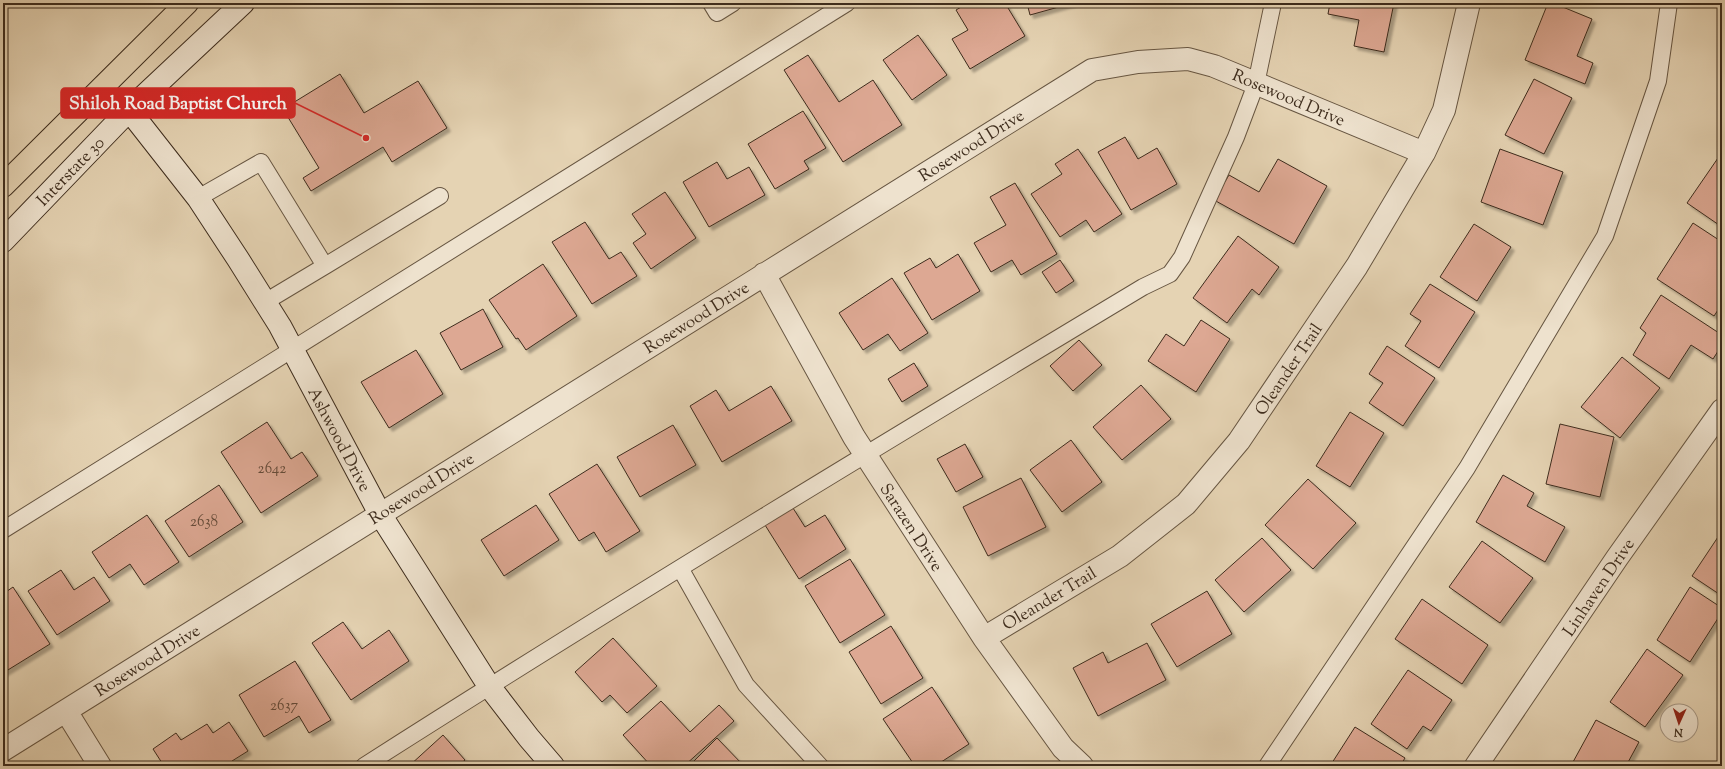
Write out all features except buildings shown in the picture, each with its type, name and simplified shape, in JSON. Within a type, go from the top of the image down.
[{"type":"highway","points":[[3,186],[187,3]]},
{"type":"street","name":"Interstate 30","points":[[3,241],[129,110],[243,3]]},
{"type":"street","name":"Oleander Trail","points":[[984,638],[1120,556],[1186,504],[1239,441],[1357,266],[1424,153],[1444,110],[1469,3]]},
{"type":"street","name":"Rosewood Drive","points":[[3,750],[1092,70],[1138,62],[1188,59],[1214,66],[1424,153]]},
{"type":"street","name":"Ashwood Drive","points":[[129,110],[198,198],[265,302],[292,349],[380,514],[489,686],[529,738],[553,766]]},
{"type":"street","name":"Sarazen Drive","points":[[764,274],[850,430],[865,454],[984,638],[1062,748],[1082,766]]},
{"type":"street","name":"Linhaven Drive","points":[[1476,766],[1617,558],[1722,410]]},
{"type":"street","points":[[66,711],[100,766]]},
{"type":"lane","points":[[711,3],[717,13],[733,3]]},
{"type":"lane","points":[[3,530],[847,3]]},
{"type":"lane","points":[[364,766],[489,686],[865,454],[1143,287],[1170,274],[1185,250],[1236,137],[1256,84],[1273,3]]},
{"type":"lane","points":[[1267,766],[1467,468],[1605,236],[1658,81],[1669,3]]},
{"type":"lane","points":[[198,198],[261,162],[325,266]]},
{"type":"lane","points":[[265,302],[440,196]]},
{"type":"lane","points":[[680,568],[746,685],[820,766]]},
{"type":"place","name":"Shiloh Road Baptist Church","points":[[366,138]]}]
